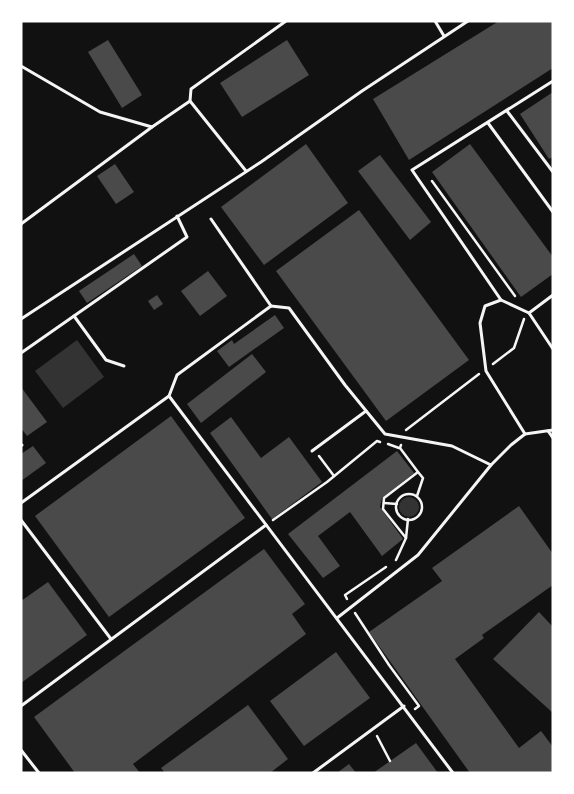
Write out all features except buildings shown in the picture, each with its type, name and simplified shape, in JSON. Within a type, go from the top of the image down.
[{"type":"lane","points":[[246,171],[190,100],[191,88],[286,21]]},
{"type":"lane","points":[[435,21],[444,36]]},
{"type":"lane","points":[[21,319],[246,171],[468,21]]},
{"type":"lane","points":[[21,66],[100,112],[152,127]]},
{"type":"lane","points":[[553,81],[412,170],[501,300],[527,312],[553,349]]},
{"type":"lane","points":[[21,224],[190,100]]},
{"type":"lane","points":[[507,110],[553,172]]},
{"type":"lane","points":[[488,123],[553,212]]},
{"type":"lane","points":[[549,206],[553,204]]},
{"type":"lane","points":[[21,353],[187,237],[177,216]]},
{"type":"lane","points":[[211,219],[271,306]]},
{"type":"lane","points":[[527,312],[553,295]]},
{"type":"lane","points":[[501,300],[485,306],[480,323],[486,369],[525,434]]},
{"type":"lane","points":[[21,503],[169,396],[178,375],[271,306],[288,308],[385,434],[452,446],[491,465]]},
{"type":"lane","points":[[74,316],[106,360],[124,366]]},
{"type":"lane","points":[[169,396],[454,773]]},
{"type":"lane","points":[[312,451],[366,411]]},
{"type":"lane","points":[[337,618],[418,555],[491,465],[525,434],[553,430]]},
{"type":"lane","points":[[548,431],[553,438]]},
{"type":"lane","points":[[21,520],[111,638]]},
{"type":"lane","points":[[21,706],[266,525]]},
{"type":"lane","points":[[313,773],[404,706]]},
{"type":"lane","points":[[21,750],[39,773]]},
{"type":"path","points":[[430,180],[518,300]]},
{"type":"path","points":[[417,496],[423,478],[400,448],[407,429],[514,348],[527,312]]},
{"type":"path","points":[[266,525],[334,476],[377,441]]},
{"type":"path","points":[[312,451],[317,453],[334,476]]},
{"type":"path","points":[[406,538],[383,509],[384,498],[418,472]]},
{"type":"path","points":[[410,494],[417,496],[421,502],[422,509],[419,516],[408,519],[399,515],[397,504],[402,495],[410,494]]},
{"type":"path","points":[[384,503],[397,504]]},
{"type":"path","points":[[408,519],[406,538],[399,549],[398,558],[345,595],[389,665],[419,706],[409,713]]},
{"type":"path","points":[[377,736],[390,761]]},
{"type":"shaded area","points":[[77,340],[104,377],[63,408],[35,371]]},
{"type":"shaded area","points":[[409,497],[416,500],[419,507],[416,514],[409,517],[402,514],[399,507],[402,500]]}]
